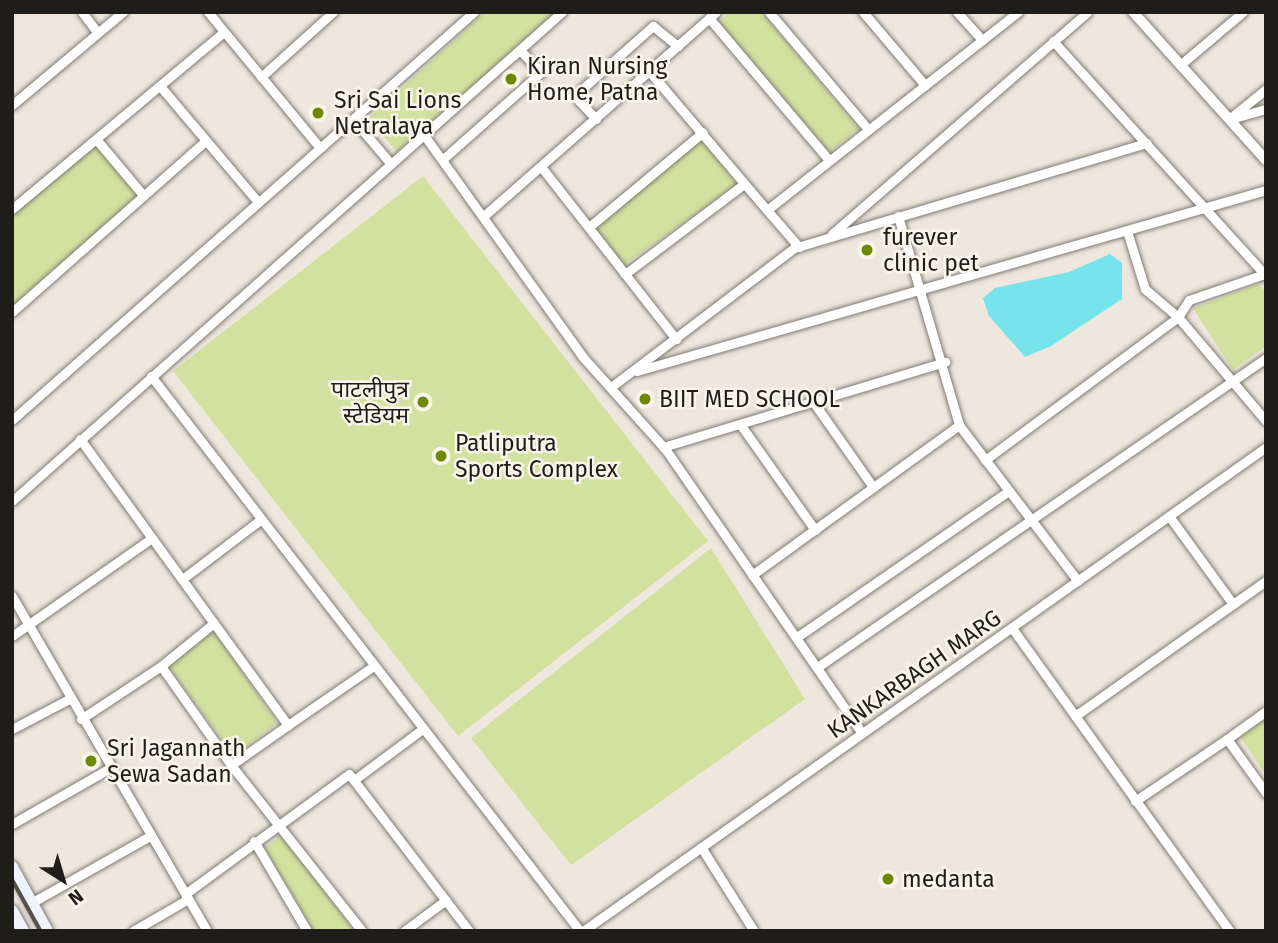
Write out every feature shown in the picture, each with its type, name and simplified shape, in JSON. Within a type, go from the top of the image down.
[{"type":"main road","points":[[12,867],[47,931]]},
{"type":"main road","points":[[12,911],[23,931]]},
{"type":"street","points":[[82,12],[98,33]]},
{"type":"street","points":[[12,104],[123,12]]},
{"type":"street","points":[[208,12],[320,148]]},
{"type":"street","points":[[261,77],[322,16],[333,12]]},
{"type":"street","points":[[12,420],[474,12]]},
{"type":"street","points":[[12,500],[562,12]]},
{"type":"street","points":[[769,12],[868,129]]},
{"type":"street","points":[[863,12],[925,85]]},
{"type":"street","points":[[957,12],[982,40]]},
{"type":"street","points":[[1133,12],[1266,160]]},
{"type":"street","points":[[1180,65],[1243,12]]},
{"type":"street","points":[[767,210],[1015,13]]},
{"type":"street","points":[[830,236],[1084,13]]},
{"type":"street","points":[[486,214],[542,168],[713,15],[830,160]]},
{"type":"street","points":[[596,119],[579,101],[582,89],[653,26],[678,46]]},
{"type":"street","points":[[12,209],[224,32]]},
{"type":"street","points":[[985,460],[1178,317],[1189,300],[1265,275],[1053,41]]},
{"type":"street","points":[[443,159],[541,72],[520,50]]},
{"type":"street","points":[[649,71],[799,247]]},
{"type":"street","points":[[160,86],[258,202]]},
{"type":"street","points":[[1229,119],[1266,89]]},
{"type":"street","points":[[1229,119],[1266,109]]},
{"type":"street","points":[[353,119],[391,164]]},
{"type":"street","points":[[589,227],[703,132]]},
{"type":"street","points":[[424,135],[486,214],[611,387],[663,447],[819,666],[862,733]]},
{"type":"street","points":[[96,139],[143,195]]},
{"type":"street","points":[[12,312],[205,141]]},
{"type":"street","points":[[611,387],[637,371],[769,261],[799,247],[1147,142]]},
{"type":"street","points":[[542,168],[676,339]]},
{"type":"street","points":[[625,274],[744,184]]},
{"type":"street","points":[[637,371],[923,291],[1266,190]]},
{"type":"street","points":[[898,216],[945,362],[959,425],[1078,581]]},
{"type":"street","points":[[1127,231],[1145,289],[1178,317],[1229,383],[1266,421]]},
{"type":"street","points":[[819,666],[1028,517],[1266,358]]},
{"type":"street","points":[[663,447],[945,362]]},
{"type":"street","points":[[151,376],[372,667],[581,931]]},
{"type":"street","points":[[814,403],[873,487]]},
{"type":"street","points":[[740,425],[815,530]]},
{"type":"street","points":[[752,575],[959,425]]},
{"type":"street","points":[[80,439],[152,538],[185,577],[214,623],[288,724]]},
{"type":"street","name":"KANKARBAGH MARG","points":[[581,931],[1266,447]]},
{"type":"street","points":[[797,637],[1009,491]]},
{"type":"street","points":[[1169,516],[1233,604]]},
{"type":"street","points":[[185,577],[260,520]]},
{"type":"street","points":[[12,636],[152,538]]},
{"type":"street","points":[[1075,716],[1266,580]]},
{"type":"street","points":[[12,596],[69,699],[207,931]]},
{"type":"street","points":[[81,719],[161,666],[214,623]]},
{"type":"street","points":[[1012,628],[1230,931]]},
{"type":"street","points":[[161,666],[231,765],[362,931]]},
{"type":"street","points":[[231,765],[372,667]]},
{"type":"street","points":[[12,729],[69,699]]},
{"type":"street","points":[[1135,801],[1266,711]]},
{"type":"street","points":[[354,780],[421,730]]},
{"type":"street","points":[[1227,739],[1264,786]]},
{"type":"street","points":[[12,824],[110,768]]},
{"type":"street","points":[[133,931],[186,896],[254,841],[349,774],[469,931]]},
{"type":"street","points":[[31,903],[150,836]]},
{"type":"street","points":[[254,841],[307,931]]},
{"type":"street","points":[[701,848],[754,931]]},
{"type":"street","points":[[404,931],[446,900]]},
{"type":"green space","points":[[485,12],[557,12],[397,151],[367,120]]},
{"type":"green space","points":[[729,12],[761,12],[859,129],[829,152],[719,22]]},
{"type":"green space","points":[[701,140],[737,184],[624,265],[595,229]]},
{"type":"green space","points":[[95,144],[140,194],[12,309],[12,213]]},
{"type":"green space","name":"Patliputra Sports Complex","points":[[423,176],[708,541],[458,736],[173,371]]},
{"type":"green space","points":[[1259,284],[1266,292],[1266,346],[1233,370],[1193,308]]},
{"type":"green space","points":[[711,548],[805,699],[571,865],[471,738]]},
{"type":"green space","points":[[213,629],[277,723],[234,756],[168,665]]},
{"type":"green space","points":[[1266,717],[1266,774],[1265,774],[1239,735]]},
{"type":"green space","points":[[282,834],[354,931],[314,931],[265,848]]},
{"type":"water","points":[[1110,254],[1122,263],[1122,299],[1051,346],[1025,357],[989,316],[983,298],[995,288],[1069,272]]},
{"type":"railway","points":[[12,879],[41,931]]},
{"type":"place","name":"Kiran Nursing Home, Patna","points":[[511,79]]},
{"type":"place","name":"Sri Sai Lions Netralaya","points":[[318,113]]},
{"type":"place","name":"furever clinic pet","points":[[867,250]]},
{"type":"place","name":"BIIT MED SCHOOL","points":[[645,399]]},
{"type":"place","name":"पाटलीपुत्र स्टेडियम","points":[[423,402]]},
{"type":"place","name":"Patliputra Sports Complex","points":[[441,456]]},
{"type":"place","name":"Sri Jagannath Sewa Sadan","points":[[91,761]]},
{"type":"place","name":"medanta","points":[[888,879]]}]
